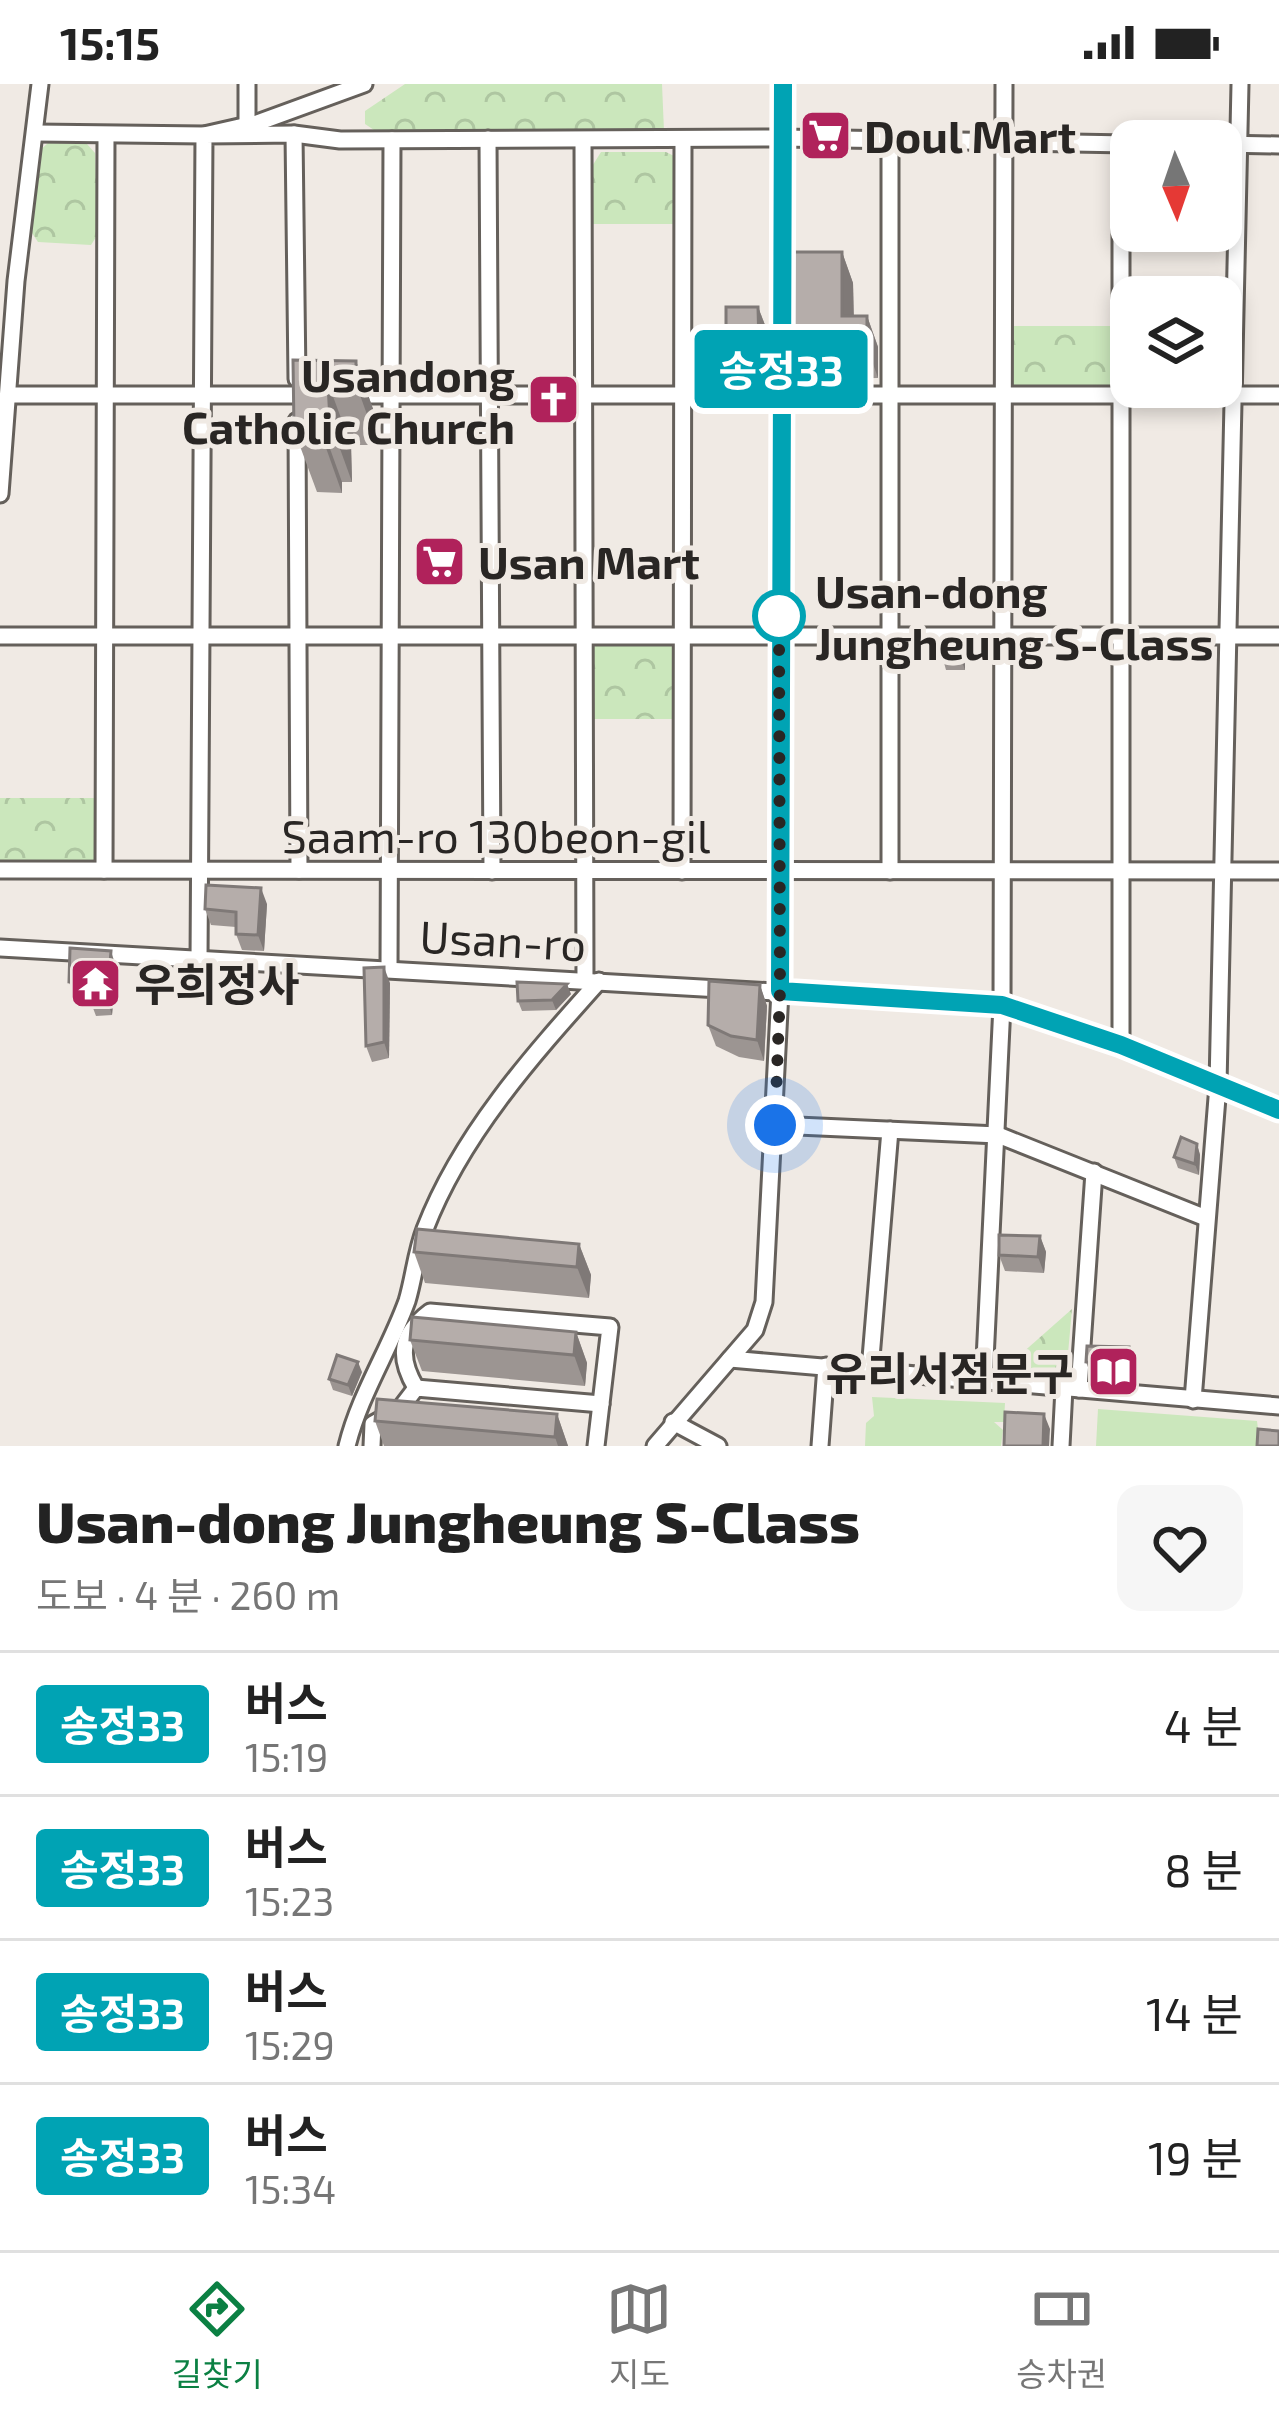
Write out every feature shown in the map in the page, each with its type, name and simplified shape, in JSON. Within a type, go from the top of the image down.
[{"type":"street","points":[[0,494],[29,152],[36,134],[40,84]]},
{"type":"street","points":[[247,84],[247,124]]},
{"type":"street","points":[[204,135],[364,84]]},
{"type":"street","points":[[656,1446],[761,1317],[780,991],[783,84]]},
{"type":"street","points":[[984,1381],[1002,1005],[1004,84]]},
{"type":"street","points":[[1234,120],[1240,84]]},
{"type":"street","points":[[36,134],[1110,144]]},
{"type":"street","points":[[294,134],[299,870]]},
{"type":"street","points":[[104,870],[106,135]]},
{"type":"street","points":[[199,961],[204,135]]},
{"type":"street","points":[[488,139],[491,871]]},
{"type":"street","points":[[682,871],[683,139]]},
{"type":"street","points":[[890,139],[890,871]]},
{"type":"street","points":[[389,969],[392,140]]},
{"type":"street","points":[[347,1446],[357,1408],[406,1301],[423,1233],[452,1168],[592,981],[585,871],[583,140]]},
{"type":"street","points":[[1242,144],[1279,145]]},
{"type":"street","points":[[10,395],[1110,395]]},
{"type":"street","points":[[1242,395],[1279,395]]},
{"type":"street","points":[[1121,1045],[1122,408]]},
{"type":"street","points":[[1193,1400],[1218,1084],[1233,408]]},
{"type":"street","points":[[0,637],[1279,636]]},
{"type":"street","name":"Saam-ro 130beon-gil","points":[[0,870],[1279,871]]},
{"type":"street","name":"Usan-ro","points":[[0,948],[1002,1005],[1121,1045],[1279,1110]]},
{"type":"street","points":[[775,1125],[998,1135],[1206,1218]]},
{"type":"street","points":[[870,1370],[890,1130]]},
{"type":"street","points":[[1061,1446],[1072,1389],[1094,1172]]},
{"type":"street","points":[[416,1388],[402,1354],[415,1324],[430,1312],[610,1327],[596,1446]]},
{"type":"street","points":[[730,1359],[1279,1406]]},
{"type":"street","points":[[820,1446],[826,1366]]},
{"type":"street","points":[[416,1388],[601,1404]]},
{"type":"street","points":[[372,1446],[373,1424],[400,1409],[416,1388]]},
{"type":"street","points":[[673,1422],[718,1446]]},
{"type":"green space","points":[[405,84],[662,84],[664,131],[377,132],[365,124],[365,111]]},
{"type":"green space","points":[[48,143],[87,144],[95,153],[98,234],[91,245],[38,242],[32,233],[37,153]]},
{"type":"green space","points":[[601,152],[674,156],[678,224],[591,224],[591,168]]},
{"type":"green space","points":[[1011,326],[1110,326],[1110,389],[1011,389]]},
{"type":"green space","points":[[598,644],[670,644],[675,651],[676,719],[592,719],[591,650]]},
{"type":"green space","points":[[0,798],[99,798],[99,855],[93,863],[0,863]]},
{"type":"green space","points":[[1072,1309],[1066,1376],[1003,1370]]},
{"type":"green space","points":[[872,1397],[1005,1403],[1004,1422],[994,1422],[1003,1430],[1001,1446],[865,1446],[866,1423],[874,1416]]},
{"type":"green space","points":[[1098,1409],[1257,1421],[1260,1446],[1096,1446]]},
{"type":"building","points":[[786,252],[842,252],[842,316],[867,316],[867,347],[787,347]]},
{"type":"building","points":[[726,307],[758,307],[759,346],[755,350],[726,350]]},
{"type":"building","points":[[293,360],[356,361],[356,384],[328,383],[330,421],[320,421],[320,431],[294,430]]},
{"type":"building","points":[[944,639],[962,639],[961,659],[943,659]]},
{"type":"building","points":[[206,885],[261,888],[258,935],[236,934],[236,912],[205,909]]},
{"type":"building","points":[[70,948],[111,951],[107,999],[90,1000],[91,984],[69,982]]},
{"type":"building","points":[[384,967],[384,1042],[366,1046],[364,968]]},
{"type":"building","points":[[709,981],[760,985],[757,1040],[731,1036],[708,1025]]},
{"type":"building","points":[[517,982],[567,984],[552,1000],[518,1001]]},
{"type":"building","points":[[1181,1137],[1197,1144],[1195,1164],[1174,1157]]},
{"type":"building","points":[[417,1229],[579,1244],[577,1267],[414,1252]]},
{"type":"building","points":[[999,1235],[1040,1236],[1038,1257],[999,1255]]},
{"type":"building","points":[[412,1317],[576,1332],[574,1355],[410,1340]]},
{"type":"building","points":[[1087,1346],[1129,1347],[1128,1366],[1086,1362]]},
{"type":"building","points":[[337,1355],[358,1362],[348,1385],[329,1379]]},
{"type":"building","points":[[377,1399],[557,1414],[555,1437],[375,1421]]},
{"type":"building","points":[[1005,1412],[1044,1414],[1043,1446],[1004,1446]]},
{"type":"building","points":[[1258,1429],[1279,1431],[1279,1446],[1257,1446]]},
{"type":"bus line","name":"송정33","points":[[783,84],[780,991],[1002,1005],[1121,1045],[1279,1110]]},
{"type":"place","name":"Doul Mart","points":[[825,135]]},
{"type":"place","name":"Usandong Catholic Church","points":[[554,400]]},
{"type":"place","name":"Usan Mart","points":[[439,561]]},
{"type":"place","name":"Usan-dong Jungheung S-Class","points":[[779,616]]},
{"type":"place","name":"우희정사","points":[[95,983]]},
{"type":"place","name":"유리서점문구","points":[[1113,1372]]},
{"type":"route","points":[[775,1125],[780,991],[779,616]]}]
